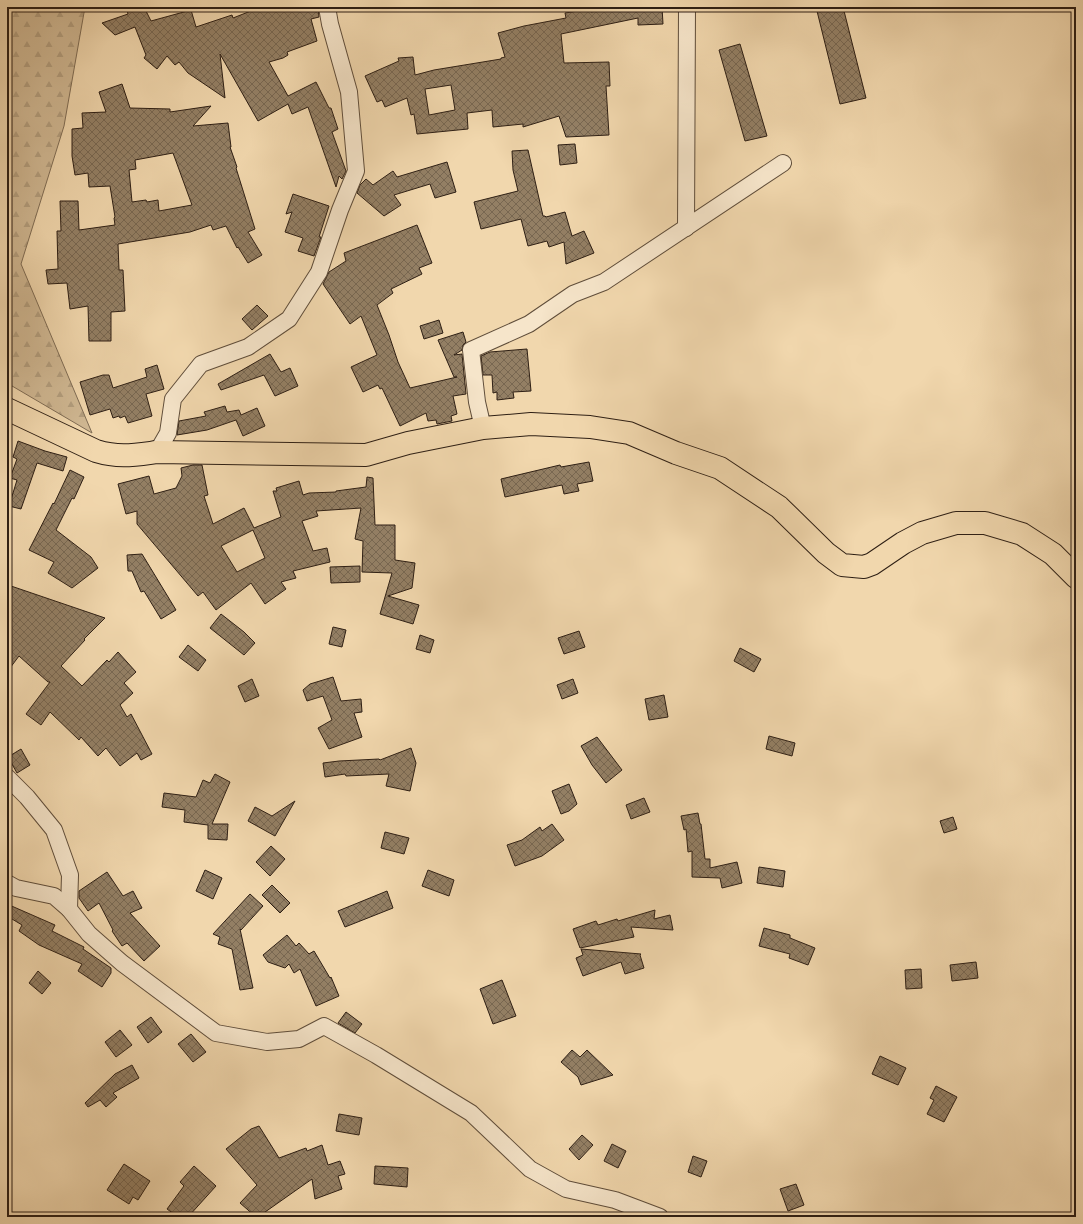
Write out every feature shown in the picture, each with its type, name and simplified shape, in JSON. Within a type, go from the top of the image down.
[{"type":"main road","points":[[7,409],[80,444],[109,455],[124,456],[157,452],[366,455],[408,443],[483,428],[531,424],[590,426],[629,433],[676,453],[720,468],[779,507],[826,553],[842,565],[864,567],[872,564],[903,544],[922,534],[956,523],[985,523],[1022,534],[1053,554],[1076,577]]},
{"type":"street","points":[[157,452],[168,434],[173,400],[201,364],[248,347],[289,318],[319,272],[340,210],[356,171],[349,92],[330,24],[327,7]]},
{"type":"street","points":[[686,228],[687,7]]},
{"type":"street","points":[[483,428],[477,402],[471,350],[528,324],[573,294],[604,282],[783,163]]},
{"type":"street","points":[[7,777],[27,797],[54,830],[70,875],[70,909]]},
{"type":"street","points":[[7,883],[16,888],[54,896],[70,909],[88,934],[122,963],[216,1033],[266,1042],[299,1039],[324,1026],[376,1055],[471,1113],[530,1169],[566,1189],[615,1200],[660,1217]]},
{"type":"green space","points":[[7,7],[85,7],[64,126],[21,264],[92,433],[7,383]]},
{"type":"building","points":[[126,7],[144,7],[151,21],[191,10],[196,27],[232,15],[233,18],[261,7],[318,7],[319,17],[311,19],[317,41],[287,52],[288,55],[283,58],[269,62],[288,96],[316,82],[329,108],[331,108],[338,129],[332,132],[346,171],[342,179],[339,176],[336,187],[308,107],[292,114],[288,104],[258,121],[220,54],[225,98],[188,73],[179,62],[175,65],[167,56],[157,69],[144,58],[146,55],[135,27],[115,35],[102,23],[128,14]]},
{"type":"building","points":[[620,7],[662,7],[663,24],[638,25],[638,18],[561,34],[564,63],[609,62],[610,86],[606,86],[609,135],[566,137],[559,116],[523,127],[523,124],[493,127],[492,110],[467,113],[468,129],[417,134],[414,114],[411,115],[407,98],[385,107],[382,100],[377,102],[365,76],[399,61],[398,58],[413,57],[415,75],[434,70],[501,59],[505,57],[498,33],[524,26],[566,18],[565,13],[591,9],[591,12]],"holes":[[[451,85],[455,110],[429,115],[425,89]]]},
{"type":"building","points":[[816,7],[843,7],[866,98],[840,104]]},
{"type":"building","points":[[740,44],[767,136],[745,141],[719,50]]},
{"type":"building","points":[[122,84],[130,108],[170,109],[170,112],[211,106],[193,126],[228,123],[230,147],[255,229],[248,232],[262,255],[248,263],[238,247],[237,248],[226,226],[213,230],[211,225],[190,232],[118,244],[119,270],[123,270],[125,311],[111,312],[111,341],[89,341],[88,306],[70,309],[67,283],[48,284],[46,270],[58,269],[57,231],[61,231],[60,201],[78,201],[79,230],[115,225],[110,186],[89,187],[88,173],[75,175],[72,156],[72,129],[83,128],[82,113],[106,112],[99,92]],"holes":[[[173,153],[192,205],[159,211],[158,200],[132,202],[129,170],[136,169],[135,160]]]},
{"type":"building","points":[[575,144],[577,163],[560,165],[558,145]]},
{"type":"building","points":[[528,150],[543,216],[546,217],[565,212],[572,236],[584,231],[594,253],[566,264],[564,242],[549,247],[547,241],[528,246],[521,219],[481,229],[474,202],[518,191],[513,170],[512,151]]},
{"type":"building","points":[[447,162],[456,192],[435,198],[430,184],[394,195],[401,205],[384,216],[357,193],[360,185],[366,179],[373,185],[393,171],[397,177]]},
{"type":"building","points":[[293,194],[329,206],[319,237],[321,237],[314,256],[298,251],[303,238],[285,232],[292,212],[286,214]]},
{"type":"building","points":[[417,225],[432,263],[419,268],[422,274],[391,289],[393,293],[377,305],[398,362],[410,388],[457,377],[454,377],[438,340],[463,332],[466,342],[463,345],[462,350],[454,355],[462,354],[466,394],[453,396],[457,414],[451,416],[452,421],[437,424],[436,420],[428,421],[426,413],[400,426],[382,388],[380,389],[378,385],[363,392],[351,367],[377,355],[361,316],[350,324],[323,284],[329,272],[346,261],[344,253]]},
{"type":"building","points":[[257,305],[268,316],[252,330],[242,319]]},
{"type":"building","points":[[439,320],[443,333],[424,339],[420,326]]},
{"type":"building","points":[[527,349],[531,391],[513,392],[514,398],[497,400],[497,392],[493,393],[492,375],[483,375],[481,356],[490,352]]},
{"type":"building","points":[[270,354],[281,372],[290,368],[298,386],[275,396],[264,375],[221,390],[218,384]]},
{"type":"building","points":[[157,365],[164,389],[146,394],[152,416],[128,423],[125,416],[113,418],[110,409],[90,415],[80,382],[103,375],[109,375],[113,388],[147,377],[145,369]]},
{"type":"building","points":[[225,406],[227,412],[239,410],[241,415],[257,408],[265,426],[243,436],[236,420],[207,430],[177,435],[179,421],[206,416],[204,412]]},
{"type":"building","points":[[18,441],[67,457],[63,471],[37,463],[21,509],[9,506],[17,480],[10,478],[17,459],[13,457]]},
{"type":"building","points":[[589,462],[593,481],[577,484],[579,491],[564,494],[562,485],[505,497],[501,479],[560,465],[561,467]]},
{"type":"building","points":[[193,465],[202,465],[208,495],[204,496],[213,524],[244,508],[254,528],[281,517],[273,491],[277,491],[276,488],[299,481],[303,495],[309,493],[336,492],[366,487],[367,477],[373,478],[375,525],[395,525],[395,560],[415,563],[412,588],[388,596],[419,605],[413,624],[380,614],[392,573],[362,572],[363,541],[355,539],[361,508],[316,511],[318,516],[302,521],[313,551],[327,548],[330,562],[293,571],[296,578],[281,582],[286,589],[265,604],[251,583],[216,610],[203,592],[198,596],[137,524],[137,511],[126,514],[118,484],[149,476],[154,494],[176,488],[182,476],[181,468]],"holes":[[[253,530],[265,558],[237,572],[221,546]]]},
{"type":"building","points":[[70,470],[84,477],[74,499],[72,498],[56,530],[91,557],[98,568],[72,588],[48,573],[54,562],[29,550],[53,503],[54,504]]},
{"type":"building","points":[[142,554],[176,610],[161,619],[144,591],[141,592],[132,571],[128,571],[127,555]]},
{"type":"building","points":[[360,566],[360,582],[331,583],[330,567]]},
{"type":"building","points":[[11,586],[105,618],[84,639],[85,640],[61,666],[82,686],[107,660],[109,662],[118,652],[136,672],[124,683],[133,693],[120,705],[127,717],[131,714],[152,754],[141,760],[137,753],[120,766],[106,748],[98,756],[81,737],[79,740],[50,712],[41,725],[26,714],[50,682],[48,682],[19,656],[7,672],[7,593]]},
{"type":"building","points":[[221,614],[244,632],[255,643],[244,655],[210,628]]},
{"type":"building","points":[[333,627],[346,630],[342,647],[329,644]]},
{"type":"building","points":[[579,631],[585,647],[564,654],[558,638]]},
{"type":"building","points":[[420,635],[434,640],[430,653],[416,649]]},
{"type":"building","points":[[188,645],[206,660],[198,671],[179,657]]},
{"type":"building","points":[[740,648],[761,659],[754,672],[734,661]]},
{"type":"building","points":[[333,677],[341,701],[361,699],[362,712],[354,713],[362,737],[329,749],[318,728],[332,720],[323,696],[307,701],[303,690],[310,684]]},
{"type":"building","points":[[252,679],[259,696],[245,702],[238,686]]},
{"type":"building","points":[[573,679],[578,693],[562,699],[557,685]]},
{"type":"building","points":[[664,695],[668,717],[649,720],[645,699]]},
{"type":"building","points":[[769,736],[795,743],[792,756],[766,749]]},
{"type":"building","points":[[597,737],[622,770],[606,783],[592,765],[581,746]]},
{"type":"building","points":[[411,748],[416,763],[410,791],[386,786],[389,774],[346,776],[345,774],[325,777],[323,763],[380,760]]},
{"type":"building","points":[[21,749],[30,765],[17,773],[8,757]]},
{"type":"building","points":[[215,774],[230,782],[212,824],[228,824],[227,840],[208,839],[208,825],[184,822],[185,810],[162,807],[164,793],[196,797],[203,780],[210,783]]},
{"type":"building","points":[[569,784],[577,804],[569,811],[561,814],[552,791]]},
{"type":"building","points":[[644,798],[650,812],[631,819],[626,805]]},
{"type":"building","points":[[295,801],[275,836],[248,821],[255,807],[272,816]]},
{"type":"building","points":[[698,813],[701,824],[705,859],[710,859],[710,868],[737,862],[742,883],[722,888],[720,878],[692,877],[692,851],[688,852],[686,829],[684,830],[681,816]]},
{"type":"building","points":[[953,817],[957,829],[944,833],[940,821]]},
{"type":"building","points":[[552,824],[564,840],[542,856],[515,866],[507,845],[522,840],[540,827],[542,831]]},
{"type":"building","points":[[385,832],[409,838],[404,854],[381,848]]},
{"type":"building","points":[[271,846],[285,859],[270,876],[256,862]]},
{"type":"building","points":[[759,867],[785,871],[783,887],[757,883]]},
{"type":"building","points":[[205,870],[222,878],[213,899],[196,891]]},
{"type":"building","points":[[428,870],[454,880],[449,896],[422,886]]},
{"type":"building","points":[[107,872],[123,896],[133,891],[142,908],[130,913],[160,946],[144,961],[127,943],[122,946],[112,931],[113,930],[99,903],[88,911],[79,898],[79,891]]},
{"type":"building","points":[[272,885],[290,903],[280,913],[262,895]]},
{"type":"building","points":[[387,891],[393,908],[345,927],[338,911]]},
{"type":"building","points":[[250,894],[263,906],[241,930],[240,929],[253,988],[240,990],[232,949],[218,944],[220,937],[213,934]]},
{"type":"building","points":[[7,904],[55,925],[52,931],[84,947],[83,949],[111,968],[111,973],[102,987],[78,971],[82,964],[39,945],[19,931],[22,925],[7,916]]},
{"type":"building","points":[[655,910],[654,919],[670,915],[673,930],[631,927],[634,937],[580,948],[573,929],[596,921],[598,925],[617,919],[618,921]]},
{"type":"building","points":[[764,928],[790,935],[790,938],[815,948],[808,965],[789,958],[790,954],[759,946]]},
{"type":"building","points":[[287,935],[296,946],[299,943],[309,954],[314,951],[330,978],[331,977],[339,996],[316,1006],[300,969],[294,973],[289,964],[285,968],[268,962],[263,955]]},
{"type":"building","points":[[581,949],[641,954],[644,968],[625,974],[621,962],[583,976],[576,958],[583,955]]},
{"type":"building","points":[[976,962],[978,978],[952,981],[950,965]]},
{"type":"building","points":[[921,969],[922,988],[906,989],[905,970]]},
{"type":"building","points":[[38,971],[51,983],[42,994],[29,983]]},
{"type":"building","points":[[502,980],[516,1016],[493,1024],[480,989]]},
{"type":"building","points":[[346,1012],[362,1024],[355,1033],[338,1023]]},
{"type":"building","points":[[151,1017],[162,1032],[148,1043],[137,1027]]},
{"type":"building","points":[[120,1030],[132,1045],[116,1057],[105,1042]]},
{"type":"building","points":[[191,1034],[206,1052],[193,1062],[178,1044]]},
{"type":"building","points":[[572,1050],[580,1057],[587,1050],[613,1075],[581,1085],[578,1077],[561,1062]]},
{"type":"building","points":[[880,1056],[906,1068],[898,1085],[872,1074]]},
{"type":"building","points":[[132,1065],[139,1078],[113,1093],[117,1097],[106,1107],[100,1100],[88,1107],[85,1103],[115,1074]]},
{"type":"building","points":[[936,1086],[957,1097],[944,1122],[927,1114],[934,1100],[930,1098]]},
{"type":"building","points":[[339,1114],[362,1118],[359,1135],[336,1131]]},
{"type":"building","points":[[259,1126],[279,1158],[306,1148],[307,1151],[322,1145],[328,1165],[340,1161],[345,1174],[338,1176],[342,1189],[315,1199],[312,1179],[256,1217],[240,1203],[257,1185],[226,1149],[251,1129]]},
{"type":"building","points":[[582,1135],[593,1145],[579,1160],[569,1149]]},
{"type":"building","points":[[612,1144],[626,1151],[618,1168],[604,1161]]},
{"type":"building","points":[[693,1156],[707,1161],[701,1177],[688,1172]]},
{"type":"building","points":[[124,1164],[150,1181],[138,1200],[133,1197],[129,1204],[107,1190]]},
{"type":"building","points":[[194,1166],[216,1186],[188,1217],[178,1217],[167,1209],[184,1186],[180,1182]]},
{"type":"building","points":[[375,1166],[408,1168],[407,1187],[374,1184]]},
{"type":"building","points":[[796,1184],[804,1205],[788,1211],[780,1189]]}]
